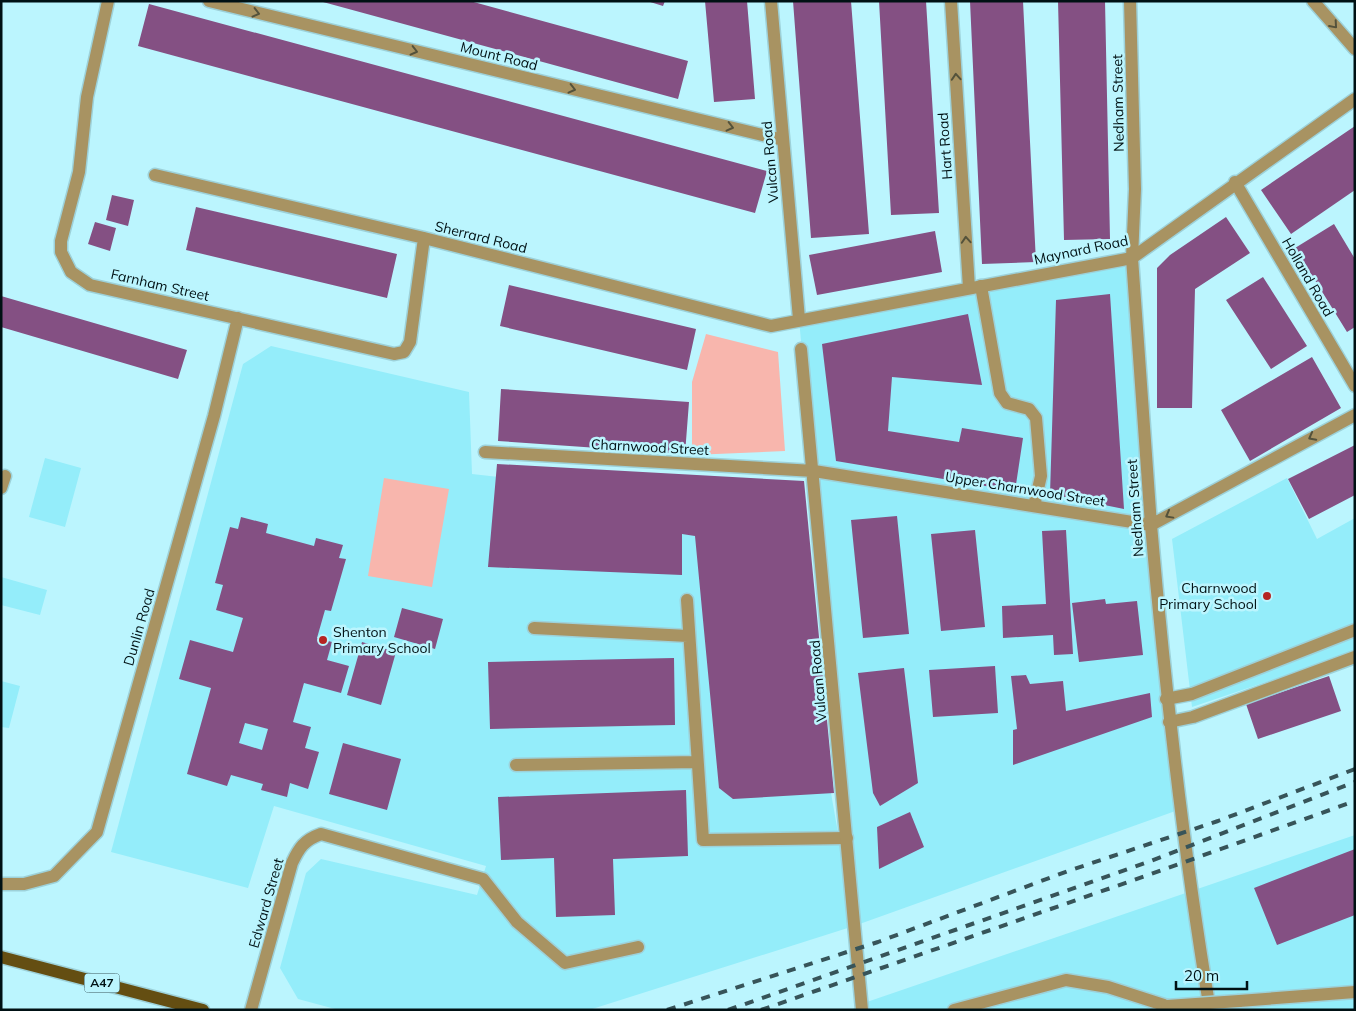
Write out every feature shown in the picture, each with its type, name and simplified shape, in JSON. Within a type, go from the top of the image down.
[{"type":"main road","name":"A47","points":[[1,957],[203,1010]]},
{"type":"street","name":"Farnham Street","points":[[108,1],[86,97],[79,172],[61,241],[65,262],[71,272],[90,284],[394,354],[404,352],[410,342],[424,238]]},
{"type":"street","name":"Mount Road","points":[[209,1],[783,140]]},
{"type":"street","name":"Vulcan Road","points":[[771,1],[798,319]]},
{"type":"street","name":"Hart Road","points":[[951,1],[975,287],[1000,393],[1007,404],[1029,410],[1036,418],[1041,476],[1034,506]]},
{"type":"street","name":"Nedham Street","points":[[1130,1],[1134,189],[1132,258],[1151,525],[1166,699],[1190,893],[1210,1010]]},
{"type":"street","points":[[1313,1],[1355,50]]},
{"type":"street","name":"Maynard Road","points":[[798,319],[1132,258],[1235,182],[1355,99]]},
{"type":"street","name":"Sherrard Road","points":[[155,175],[424,238],[771,326],[798,319]]},
{"type":"street","name":"Holland Road","points":[[1235,182],[1355,386]]},
{"type":"street","name":"Dunlin Road","points":[[1,884],[24,884],[54,876],[97,832],[214,416],[238,318]]},
{"type":"street","name":"Vulcan Road","points":[[801,349],[814,471],[862,1010]]},
{"type":"street","points":[[1151,525],[1355,415]]},
{"type":"street","name":"Charnwood Street","points":[[485,452],[814,471]]},
{"type":"street","name":"Upper Charnwood Street","points":[[814,471],[1151,525]]},
{"type":"street","points":[[686,600],[703,840],[847,838]]},
{"type":"street","points":[[534,628],[688,636]]},
{"type":"street","points":[[1166,699],[1192,694],[1355,630]]},
{"type":"street","points":[[1169,722],[1193,717],[1355,657]]},
{"type":"street","points":[[516,765],[697,762]]},
{"type":"street","name":"Edward Street","points":[[251,1010],[298,848],[308,838],[321,834],[484,879],[517,922],[565,963],[638,947]]},
{"type":"street","points":[[954,1010],[1066,980],[1108,987],[1163,1008],[1355,992]]},
{"type":"shaded area","points":[[1132,258],[1181,809],[854,926],[589,1010],[339,1010],[298,999],[280,968],[306,873],[321,859],[477,895],[486,866],[274,806],[248,888],[111,852],[243,364],[271,346],[469,392],[472,474],[781,509],[853,918],[799,319]]},
{"type":"shaded area","points":[[706,334],[778,352],[785,451],[692,455],[692,382]]},
{"type":"shaded area","points":[[45,458],[81,468],[65,527],[29,517]]},
{"type":"shaded area","points":[[384,478],[449,489],[432,587],[368,576]]},
{"type":"shaded area","name":"Charnwood Primary School","points":[[1287,478],[1317,539],[1355,518],[1355,652],[1192,707],[1172,539]]},
{"type":"shaded area","points":[[1,577],[47,590],[40,615],[1,605]]},
{"type":"shaded area","points":[[1,681],[20,686],[9,728],[1,727]]},
{"type":"shaded area","points":[[1355,835],[1355,1010],[851,1010],[861,1004]]},
{"type":"building","points":[[470,1],[688,61],[678,99],[323,2]]},
{"type":"building","points":[[647,1],[665,1],[663,6]]},
{"type":"building","points":[[705,1],[747,1],[755,99],[714,102]]},
{"type":"building","points":[[793,1],[851,1],[869,234],[811,238]]},
{"type":"building","points":[[879,1],[926,1],[939,213],[891,215]]},
{"type":"building","points":[[970,1],[1023,1],[1036,262],[982,264]]},
{"type":"building","points":[[1058,1],[1105,1],[1110,239],[1064,240]]},
{"type":"building","points":[[149,4],[767,171],[755,213],[138,46]]},
{"type":"building","points":[[1355,126],[1355,190],[1291,234],[1261,190]]},
{"type":"building","points":[[112,195],[134,200],[128,226],[106,220]]},
{"type":"building","points":[[196,207],[397,254],[387,298],[186,250]]},
{"type":"building","points":[[1226,217],[1250,253],[1195,289],[1192,408],[1157,408],[1157,268],[1170,255]]},
{"type":"building","points":[[95,222],[116,228],[110,251],[88,244]]},
{"type":"building","points":[[1334,224],[1355,259],[1355,327],[1347,332],[1295,248]]},
{"type":"building","points":[[935,231],[942,272],[817,295],[809,255]]},
{"type":"building","points":[[1263,277],[1307,346],[1271,369],[1226,300]]},
{"type":"building","points":[[509,285],[696,329],[687,370],[500,326]]},
{"type":"building","points":[[1110,294],[1124,509],[1050,494],[1056,300]]},
{"type":"building","points":[[1,296],[187,350],[178,379],[1,327]]},
{"type":"building","points":[[968,314],[982,385],[892,377],[888,431],[959,442],[962,428],[1023,438],[1015,491],[836,461],[822,344]]},
{"type":"building","points":[[1312,357],[1341,408],[1250,461],[1221,410]]},
{"type":"building","points":[[501,389],[689,402],[685,454],[498,441]]},
{"type":"building","points":[[1355,445],[1355,495],[1309,519],[1288,479]]},
{"type":"building","points":[[497,464],[804,481],[834,793],[733,799],[719,788],[695,536],[682,534],[682,575],[488,567]]},
{"type":"building","points":[[897,516],[909,634],[863,638],[851,520]]},
{"type":"building","points":[[241,517],[268,524],[266,533],[314,546],[316,538],[343,545],[339,558],[346,559],[331,611],[325,610],[317,638],[332,642],[327,660],[349,666],[341,693],[304,683],[293,722],[311,727],[305,748],[319,752],[308,789],[290,783],[287,797],[261,790],[263,784],[231,775],[227,786],[187,774],[211,688],[179,679],[190,640],[233,652],[243,618],[216,610],[223,585],[215,583],[230,527],[238,529]],"holes":[[[245,723],[268,729],[262,750],[239,743]]]},
{"type":"building","points":[[975,530],[985,627],[941,631],[931,534]]},
{"type":"building","points":[[1066,530],[1073,654],[1054,655],[1053,635],[1003,638],[1002,606],[1046,604],[1042,531]]},
{"type":"building","points":[[1105,599],[1106,604],[1137,601],[1143,655],[1079,662],[1072,603]]},
{"type":"building","points":[[402,608],[443,619],[435,649],[394,637]]},
{"type":"building","points":[[362,642],[396,652],[381,705],[347,695]]},
{"type":"building","points":[[674,658],[675,725],[490,729],[488,662]]},
{"type":"building","points":[[995,666],[998,713],[933,717],[929,670]]},
{"type":"building","points":[[904,668],[918,783],[880,806],[873,793],[858,673]]},
{"type":"building","points":[[1026,675],[1030,684],[1063,681],[1066,711],[1150,693],[1152,717],[1013,765],[1013,730],[1017,729],[1011,676]]},
{"type":"building","points":[[1329,676],[1341,711],[1258,739],[1246,704]]},
{"type":"building","points":[[343,743],[401,759],[387,810],[329,794]]},
{"type":"building","points":[[686,790],[688,856],[613,859],[615,915],[556,917],[554,858],[501,860],[498,797]]},
{"type":"building","points":[[910,812],[924,847],[879,869],[877,827]]},
{"type":"building","points":[[1355,849],[1355,915],[1277,945],[1254,888]]},
{"type":"railway","points":[[667,1010],[878,942],[1068,871],[1218,821],[1355,769]]},
{"type":"railway","points":[[728,1010],[1148,862],[1355,782]]},
{"type":"railway","points":[[761,1010],[1355,801]]},
{"type":"place","name":"Charnwood Primary School","points":[[1267,596]]},
{"type":"place","name":"Shenton Primary School","points":[[323,640]]}]
